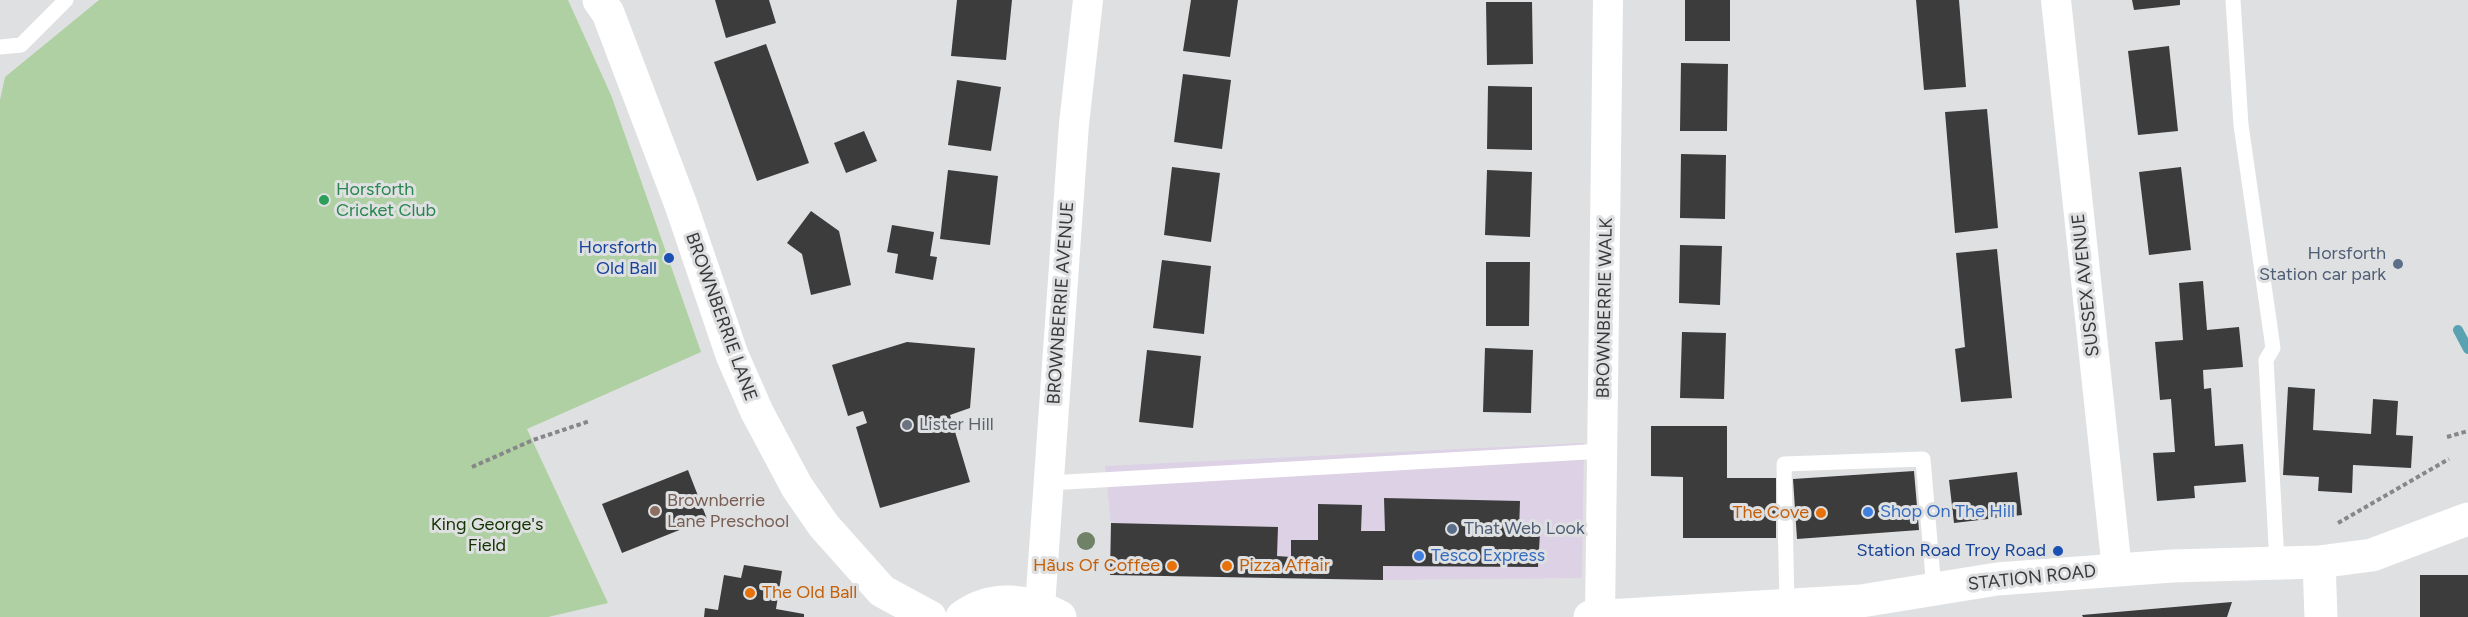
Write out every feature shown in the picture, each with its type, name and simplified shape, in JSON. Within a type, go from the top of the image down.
[{"type":"street","name":"BROWNBERRIE AVENUE","points":[[1050,611],[1048,483],[1074,124],[1088,0]]},
{"type":"street","name":"BROWNBERRIE WALK","points":[[1600,616],[1604,451],[1608,0]]},
{"type":"street","name":"SUSSEX AVENUE","points":[[2056,0],[2117,570]]},
{"type":"street","name":"BROWNBERRIE LANE","points":[[606,4],[681,205],[732,355],[757,412],[797,486],[824,526],[882,591],[930,617]]},
{"type":"street","name":"STATION ROAD","points":[[1590,617],[1780,610],[1861,601],[1997,579],[2172,566],[2297,563],[2372,555],[2468,519]]},
{"type":"street","points":[[2297,563],[2321,617]]},
{"type":"street","points":[[962,617],[991,604],[1016,601],[1050,611]]},
{"type":"lane","points":[[0,47],[21,45],[66,0]]},
{"type":"lane","points":[[2233,0],[2241,125],[2272,348],[2266,360],[2297,563]]},
{"type":"lane","points":[[1048,483],[1604,451]]},
{"type":"lane","points":[[1780,610],[1784,464],[1923,459],[1934,590]]},
{"type":"path","points":[[472,467],[533,440],[590,420]]},
{"type":"path","points":[[2447,437],[2468,431]]},
{"type":"path","points":[[2297,563],[2308,540],[2449,459]]},
{"type":"shaded area","points":[[1584,443],[1582,578],[1383,580],[1110,575],[1111,523],[1105,466]]},
{"type":"green space","name":"Horsforth Cricket Club","points":[[99,0],[568,0],[611,95],[701,352],[527,429],[608,603],[548,617],[0,617],[0,100],[5,77]]},
{"type":"building","points":[[715,0],[769,0],[776,23],[726,38]]},
{"type":"building","points":[[957,0],[1012,0],[1006,60],[951,56]]},
{"type":"building","points":[[1191,0],[1238,0],[1230,57],[1183,51]]},
{"type":"building","points":[[1685,0],[1730,0],[1730,41],[1685,41]]},
{"type":"building","points":[[1916,0],[1959,0],[1966,87],[1924,90]]},
{"type":"building","points":[[2132,0],[2180,0],[2180,5],[2134,10]]},
{"type":"building","points":[[1486,2],[1532,2],[1533,64],[1487,65]]},
{"type":"building","points":[[766,44],[809,163],[757,181],[714,62]]},
{"type":"building","points":[[2169,46],[2178,131],[2138,135],[2128,51]]},
{"type":"building","points":[[1681,63],[1728,64],[1727,131],[1680,131]]},
{"type":"building","points":[[1183,74],[1231,80],[1222,149],[1174,142]]},
{"type":"building","points":[[957,80],[1001,87],[991,151],[948,145]]},
{"type":"building","points":[[1488,86],[1532,87],[1532,150],[1487,149]]},
{"type":"building","points":[[1987,109],[1998,228],[1955,233],[1945,112]]},
{"type":"building","points":[[864,131],[877,161],[846,173],[834,143]]},
{"type":"building","points":[[1681,154],[1726,155],[1725,219],[1680,218]]},
{"type":"building","points":[[1172,167],[1220,173],[1211,242],[1164,235]]},
{"type":"building","points":[[2181,167],[2191,250],[2149,255],[2139,172]]},
{"type":"building","points":[[948,170],[998,176],[990,245],[940,239]]},
{"type":"building","points":[[1487,170],[1532,172],[1530,237],[1485,235]]},
{"type":"building","points":[[811,211],[839,231],[851,285],[811,295],[802,254],[787,243]]},
{"type":"building","points":[[892,225],[934,232],[930,256],[937,257],[933,280],[895,273],[898,254],[887,252]]},
{"type":"building","points":[[1680,245],[1722,246],[1720,305],[1679,303]]},
{"type":"building","points":[[1997,249],[2012,398],[1961,402],[1955,349],[1965,347],[1956,253]]},
{"type":"building","points":[[1162,260],[1211,266],[1204,334],[1153,328]]},
{"type":"building","points":[[1486,262],[1530,262],[1529,326],[1486,326]]},
{"type":"building","points":[[2203,281],[2207,330],[2239,327],[2243,367],[2203,370],[2204,389],[2211,388],[2215,446],[2243,444],[2246,482],[2194,486],[2195,498],[2157,501],[2153,453],[2175,452],[2171,399],[2160,400],[2155,342],[2183,340],[2179,283]]},
{"type":"building","points":[[1682,332],[1726,333],[1724,399],[1680,398]]},
{"type":"building","name":"Lister Hill","points":[[907,342],[975,348],[970,408],[950,415],[970,482],[880,508],[856,427],[867,423],[863,411],[848,416],[832,365]]},
{"type":"building","points":[[1485,348],[1533,350],[1531,413],[1483,412]]},
{"type":"building","points":[[1147,350],[1201,356],[1193,428],[1139,422]]},
{"type":"building","points":[[2288,387],[2315,389],[2313,430],[2371,434],[2373,399],[2398,401],[2396,435],[2413,436],[2411,468],[2353,465],[2352,493],[2318,491],[2319,477],[2283,475]]},
{"type":"building","points":[[1651,426],[1727,426],[1727,478],[1776,478],[1776,538],[1683,538],[1683,477],[1651,476]]},
{"type":"building","name":"Brownberrie Lane Preschool","points":[[688,470],[707,519],[622,553],[602,504]]},
{"type":"building","points":[[1914,471],[1919,530],[1797,539],[1793,479]]},
{"type":"building","points":[[2017,472],[2022,515],[1954,523],[1949,480]]},
{"type":"building","points":[[1384,498],[1520,501],[1519,532],[1540,533],[1538,567],[1383,566],[1383,580],[1110,575],[1111,523],[1278,527],[1277,556],[1291,557],[1291,540],[1318,540],[1318,504],[1362,505],[1361,531],[1385,531]]},
{"type":"building","name":"The Old Ball","points":[[744,565],[782,571],[776,609],[804,614],[804,617],[704,617],[705,608],[718,610],[724,575],[741,578]]},
{"type":"building","points":[[2420,575],[2468,575],[2468,617],[2420,617]]},
{"type":"building","points":[[2232,602],[2227,617],[2083,617],[2082,615]]},
{"type":"waterway","points":[[2458,330],[2468,349]]},
{"type":"place","name":"Horsforth Cricket Club","points":[[324,200]]},
{"type":"place","name":"Horsforth Old Ball","points":[[669,258]]},
{"type":"place","name":"Horsforth Station car park","points":[[2398,264]]},
{"type":"place","name":"Lister Hill","points":[[907,425]]},
{"type":"place","name":"Brownberrie Lane Preschool","points":[[655,511]]},
{"type":"place","name":"Shop On The Hill","points":[[1868,512]]},
{"type":"place","name":"The Cove","points":[[1821,513]]},
{"type":"place","name":"That Web Look","points":[[1452,529]]},
{"type":"place","name":"Station Road Troy Road","points":[[2058,551]]},
{"type":"place","name":"Tesco Express","points":[[1419,556]]},
{"type":"place","name":"Hãus Of Coffee","points":[[1172,566]]},
{"type":"place","name":"Pizza Affair","points":[[1227,566]]},
{"type":"place","name":"The Old Ball","points":[[750,593]]},
{"type":"park label","name":"King George's Field","points":[[487,535]]}]
